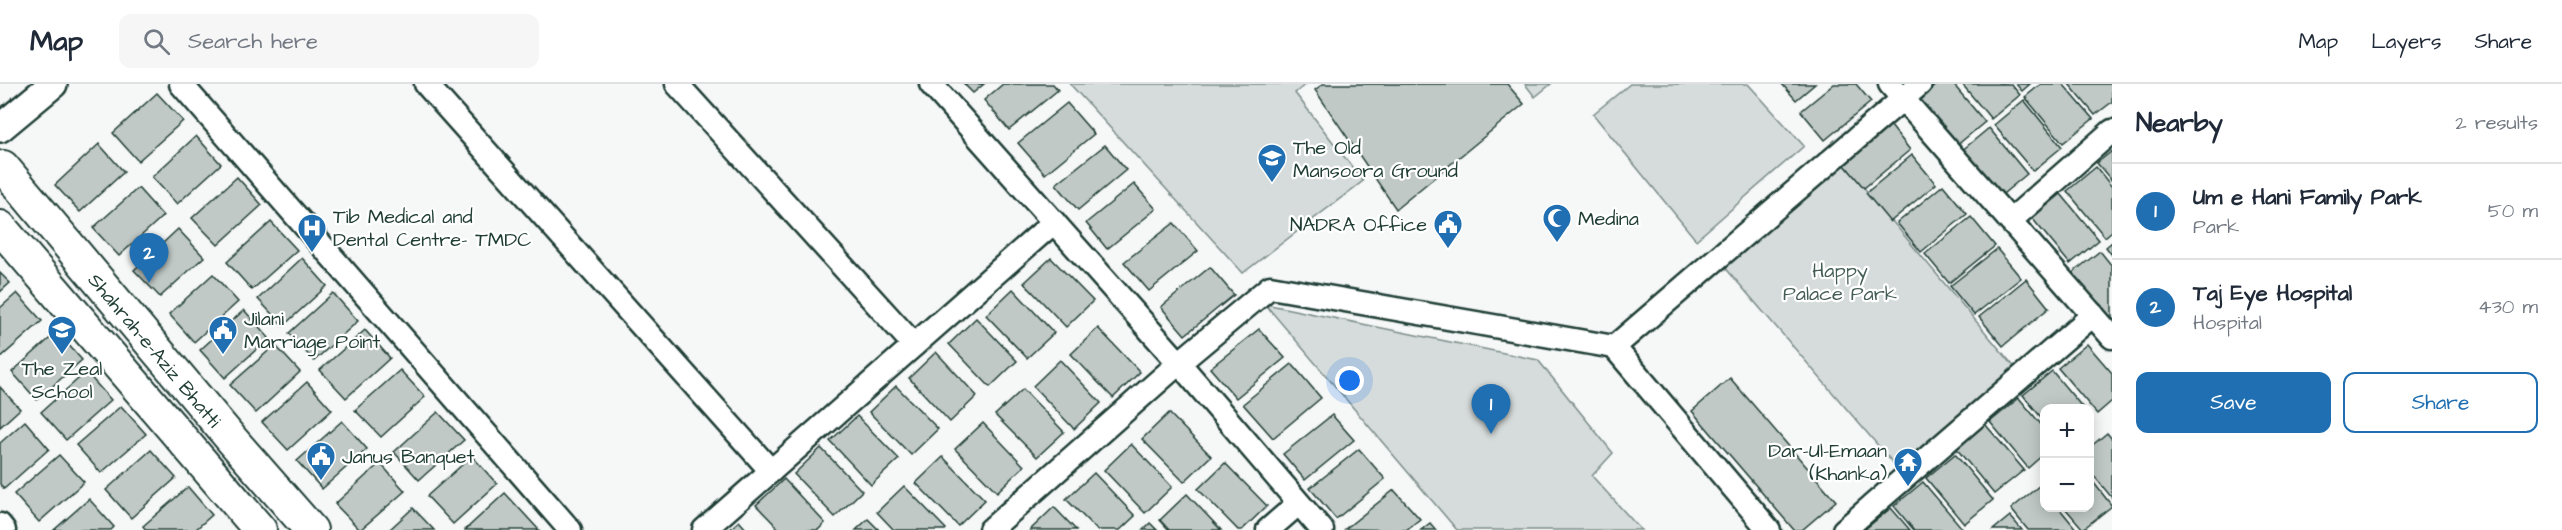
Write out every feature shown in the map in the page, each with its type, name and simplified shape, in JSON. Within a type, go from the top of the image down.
[{"type":"main road","name":"Shahrah-e-Aziz Bhatti","points":[[1,162],[225,432],[311,530]]},
{"type":"main road","name":"Shahrah-e-Aziz Bhatti","points":[[0,227],[260,530]]},
{"type":"street","points":[[0,128],[53,84]]},
{"type":"street","points":[[181,84],[570,530]]},
{"type":"street","points":[[426,84],[771,471]]},
{"type":"street","points":[[677,84],[914,345]]},
{"type":"street","points":[[931,84],[1179,363],[1322,530]]},
{"type":"street","points":[[1614,347],[1904,89],[2010,221],[2112,337]]},
{"type":"street","points":[[2010,221],[2112,131]]},
{"type":"street","points":[[704,530],[1054,222]]},
{"type":"street","points":[[990,530],[1270,286],[1614,347],[1769,530]]},
{"type":"street","points":[[1844,530],[2092,315]]},
{"type":"street","points":[[1268,530],[1298,504]]},
{"type":"street","points":[[0,525],[4,530]]},
{"type":"green space","points":[[1070,84],[1306,84],[1295,93],[1363,181],[1243,273]]},
{"type":"green space","points":[[1525,84],[1551,84],[1535,97]]},
{"type":"green space","points":[[1630,84],[1748,84],[1804,146],[1696,240],[1593,114]]},
{"type":"green space","name":"Happy Palace Park","points":[[1840,159],[2022,376],[1905,477],[1717,258]]},
{"type":"green space","points":[[1265,304],[1538,360],[1613,453],[1592,476],[1641,530],[1457,530]]},
{"type":"building","points":[[964,84],[984,84],[973,93]]},
{"type":"building","points":[[1003,84],[1053,84],[1058,90],[1009,130],[984,100]]},
{"type":"building","points":[[1323,84],[1507,84],[1524,104],[1396,209],[1315,90]]},
{"type":"building","points":[[1782,84],[1815,84],[1796,100]]},
{"type":"building","points":[[1834,84],[1856,84],[1871,102],[1825,140],[1801,111]]},
{"type":"building","points":[[1937,84],[1953,84],[1985,122],[1956,146],[1918,100]]},
{"type":"building","points":[[1962,84],[2011,84],[2020,95],[1991,119]]},
{"type":"building","points":[[2016,84],[2030,84],[2022,91]]},
{"type":"building","points":[[2041,84],[2063,84],[2093,119],[2063,143],[2025,97]]},
{"type":"building","points":[[2069,84],[2112,84],[2112,102],[2095,115]]},
{"type":"building","points":[[157,93],[183,121],[138,161],[113,133]]},
{"type":"building","points":[[2024,100],[2062,147],[2033,171],[1994,125]]},
{"type":"building","points":[[1067,103],[1094,134],[1045,174],[1018,143]]},
{"type":"building","points":[[1887,121],[1910,150],[1864,188],[1840,159]]},
{"type":"building","points":[[1989,128],[2027,174],[1998,198],[1960,152]]},
{"type":"building","points":[[196,136],[221,164],[177,204],[152,177]]},
{"type":"building","points":[[99,144],[124,172],[80,212],[55,185]]},
{"type":"building","points":[[1105,145],[1126,170],[1078,210],[1056,184]]},
{"type":"building","points":[[2112,151],[2112,181],[2097,163]]},
{"type":"building","points":[[1912,155],[1936,184],[1890,222],[1866,193]]},
{"type":"building","points":[[2096,167],[2112,187],[2112,231],[2105,237],[2067,191]]},
{"type":"building","points":[[237,177],[262,205],[218,245],[192,218]]},
{"type":"building","points":[[1134,184],[1156,209],[1107,249],[1086,223]]},
{"type":"building","points":[[1943,185],[1967,214],[1921,252],[1897,223]]},
{"type":"building","points":[[138,188],[163,216],[119,256],[93,228]]},
{"type":"building","points":[[2061,194],[2099,240],[2070,264],[2032,218]]},
{"type":"building","points":[[1971,217],[1995,246],[1949,283],[1925,254]]},
{"type":"building","points":[[271,222],[297,250],[252,290],[227,262]]},
{"type":"building","points":[[1174,223],[1198,251],[1149,291],[1124,262]]},
{"type":"building","points":[[178,229],[204,257],[160,297],[134,270]]},
{"type":"building","points":[[2112,242],[2112,255],[2106,247]]},
{"type":"building","points":[[1997,249],[2021,278],[1974,315],[1950,286]]},
{"type":"building","points":[[2100,251],[2112,266],[2112,318],[2109,321],[2071,274]]},
{"type":"building","points":[[302,258],[327,286],[283,326],[258,299]]},
{"type":"building","points":[[1051,258],[1093,301],[1066,327],[1024,283]]},
{"type":"building","points":[[1210,267],[1234,295],[1185,335],[1161,307]]},
{"type":"building","points":[[0,273],[10,283],[0,292]]},
{"type":"building","points":[[213,274],[238,302],[194,342],[169,314]]},
{"type":"building","points":[[2026,279],[2049,308],[2003,346],[1979,317]]},
{"type":"building","points":[[1013,289],[1054,333],[1027,358],[986,315]]},
{"type":"building","points":[[17,293],[42,321],[0,358],[0,308]]},
{"type":"building","points":[[333,293],[358,321],[314,361],[289,333]]},
{"type":"building","points":[[244,310],[269,338],[225,378],[200,350]]},
{"type":"building","points":[[976,318],[1017,361],[990,387],[949,344]]},
{"type":"building","points":[[1098,328],[1140,372],[1113,398],[1071,354]]},
{"type":"building","points":[[1259,329],[1285,358],[1236,398],[1210,368]]},
{"type":"building","points":[[365,330],[390,358],[346,398],[320,370]]},
{"type":"building","points":[[57,332],[82,360],[37,400],[12,372]]},
{"type":"building","points":[[2087,344],[2112,373],[2112,401],[2097,414],[2094,410],[2094,404],[2089,404],[2058,368]]},
{"type":"building","points":[[275,345],[300,372],[256,413],[230,385]]},
{"type":"building","points":[[936,352],[977,396],[950,422],[909,378]]},
{"type":"building","points":[[1060,360],[1101,403],[1074,429],[1033,386]]},
{"type":"building","points":[[1292,364],[1321,398],[1273,438],[1243,404]]},
{"type":"building","points":[[400,370],[425,397],[381,437],[355,410]]},
{"type":"building","points":[[2052,371],[2080,404],[2040,404],[2040,416],[2023,395]]},
{"type":"building","points":[[86,372],[111,400],[66,440],[41,412]]},
{"type":"building","points":[[1730,378],[1836,501],[1802,530],[1794,530],[1692,411]]},
{"type":"building","points":[[307,382],[332,410],[288,450],[262,422]]},
{"type":"building","points":[[896,386],[938,429],[911,455],[869,412]]},
{"type":"building","points":[[0,387],[20,409],[0,427]]},
{"type":"building","points":[[1023,389],[1064,432],[1037,457],[995,415]]},
{"type":"building","points":[[2019,398],[2040,423],[2040,458],[2028,468],[1990,422]]},
{"type":"building","points":[[121,406],[146,434],[101,473],[76,445]]},
{"type":"building","points":[[438,412],[464,440],[419,480],[394,452]]},
{"type":"building","points":[[1169,413],[1211,456],[1184,482],[1142,439]]},
{"type":"building","points":[[1332,415],[1354,440],[1305,480],[1283,454]]},
{"type":"building","points":[[857,416],[899,459],[871,485],[830,441]]},
{"type":"building","points":[[25,421],[49,449],[4,489],[0,484],[0,443]]},
{"type":"building","points":[[342,421],[367,449],[322,489],[297,461]]},
{"type":"building","points":[[983,423],[1024,466],[997,492],[955,449]]},
{"type":"building","points":[[1985,424],[2024,470],[1994,494],[1956,448]]},
{"type":"building","points":[[2107,433],[2112,439],[2112,498],[2094,476],[2094,444]]},
{"type":"building","points":[[1131,444],[1172,487],[1145,513],[1104,470]]},
{"type":"building","points":[[821,448],[862,491],[835,517],[794,474]]},
{"type":"building","points":[[1359,449],[1385,479],[1336,519],[1310,488]]},
{"type":"building","points":[[151,450],[176,478],[131,518],[106,490]]},
{"type":"building","points":[[1955,454],[1993,500],[1964,524],[1926,478]]},
{"type":"building","points":[[59,455],[84,482],[39,522],[14,494]]},
{"type":"building","points":[[472,456],[497,484],[453,524],[427,496]]},
{"type":"building","points":[[943,457],[985,500],[958,526],[916,483]]},
{"type":"building","points":[[380,463],[405,491],[360,530],[335,504]]},
{"type":"building","points":[[1225,463],[1267,506],[1242,530],[1238,530],[1198,489]]},
{"type":"building","points":[[1094,473],[1135,516],[1120,530],[1097,530],[1066,499]]},
{"type":"building","points":[[784,479],[825,523],[818,530],[780,530],[756,505]]},
{"type":"building","points":[[1923,482],[1962,528],[1959,530],[1914,530],[1894,506]]},
{"type":"building","points":[[2094,483],[2112,506],[2083,529],[2068,512],[2094,512]]},
{"type":"building","points":[[2040,485],[2040,512],[2062,512],[2077,530],[2028,530],[2011,509]]},
{"type":"building","points":[[904,486],[945,530],[894,530],[877,512]]},
{"type":"building","points":[[188,487],[212,515],[195,530],[146,530],[143,526]]},
{"type":"building","points":[[1394,490],[1420,519],[1406,530],[1345,529]]},
{"type":"building","points":[[505,493],[539,530],[465,530]]},
{"type":"building","points":[[1187,494],[1221,530],[1169,530],[1160,520]]},
{"type":"building","points":[[89,499],[114,527],[111,530],[54,530]]},
{"type":"building","points":[[1054,507],[1076,530],[1030,530]]},
{"type":"building","points":[[413,508],[434,530],[389,530]]},
{"type":"building","points":[[1891,508],[1910,530],[1864,530]]},
{"type":"building","points":[[2010,516],[2022,530],[1993,530]]},
{"type":"building","points":[[868,519],[879,530],[856,530]]},
{"type":"building","points":[[739,521],[747,530],[729,530]]},
{"type":"building","points":[[1150,523],[1157,530],[1143,530]]},
{"type":"building","points":[[1430,523],[1436,530],[1421,530]]},
{"type":"place","name":"The Old Mansoora Ground","points":[[1272,184]]},
{"type":"place","name":"Medina","points":[[1557,244]]},
{"type":"place","name":"NADRA Office","points":[[1448,250]]},
{"type":"place","name":"Tib Medical and Dental Centre- TMDC","points":[[312,254]]},
{"type":"place","name":"Taj Eye Hospital","points":[[149,283]]},
{"type":"place","name":"The Zeal School","points":[[62,356]]},
{"type":"place","name":"Jilani Marriage Point","points":[[223,356]]},
{"type":"place","name":"Um e Hani Family Park","points":[[1491,434]]},
{"type":"place","name":"Janus Banquet","points":[[321,482]]},
{"type":"place","name":"Dar-Ul-Emaan (Khanka)","points":[[1908,488]]}]
